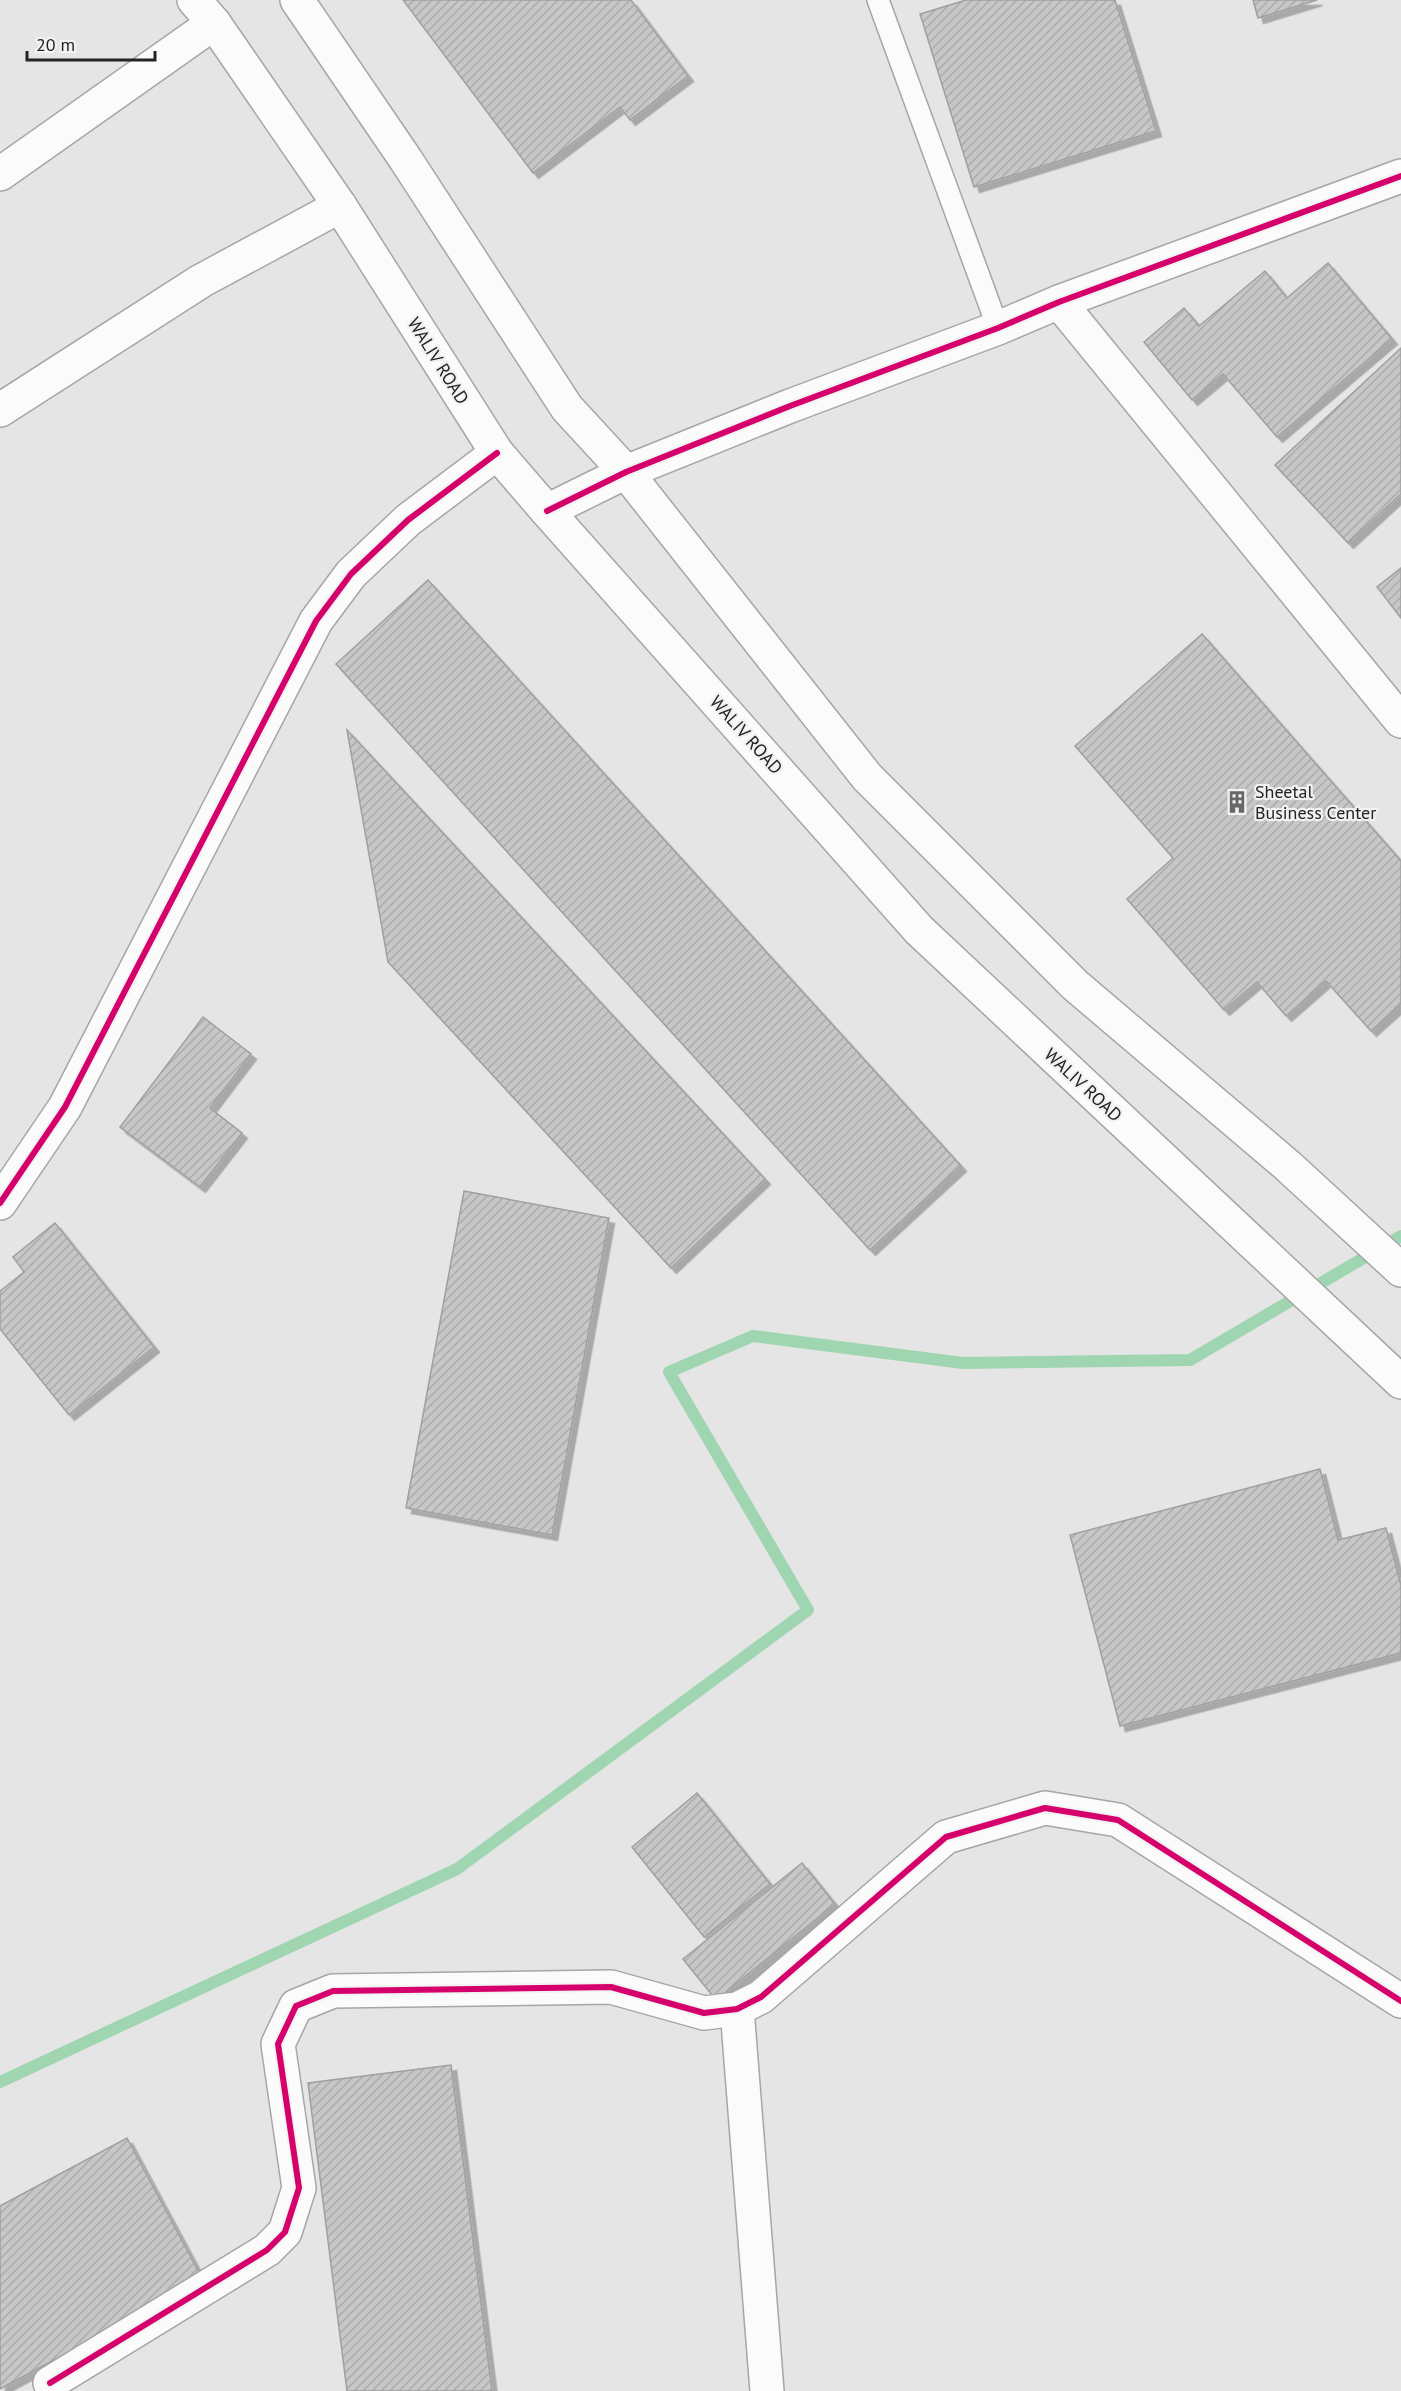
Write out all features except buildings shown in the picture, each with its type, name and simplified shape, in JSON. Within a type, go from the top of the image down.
[{"type":"street","points":[[297,0],[406,160],[567,408],[626,472],[867,777],[1075,986],[1288,1166],[1400,1270]]},
{"type":"street","points":[[0,174],[204,12]]},
{"type":"street","name":"WALIV ROAD","points":[[204,12],[340,206],[497,453],[547,511],[919,930],[1401,1382]]},
{"type":"street","points":[[547,511],[626,472],[790,405],[998,328],[1059,302],[1401,176]]},
{"type":"street","points":[[0,410],[201,281],[340,206]]},
{"type":"street","points":[[1059,302],[1401,721]]},
{"type":"street","points":[[0,1203],[65,1107],[316,621],[351,574],[408,520],[497,453]]},
{"type":"street","points":[[51,2384],[267,2250],[285,2232],[299,2188],[278,2044],[296,2006],[333,1991],[611,1987],[704,2013],[737,2009],[761,1998],[946,1838],[1045,1808],[1118,1820],[1401,2001]]},
{"type":"street","points":[[737,2009],[766,2391]]},
{"type":"lane","points":[[884,2],[998,328]]},
{"type":"waterway","points":[[0,2082],[457,1869],[808,1610],[669,1372],[753,1336],[963,1363],[1190,1360],[1401,1236]]},
{"type":"cycle path","points":[[547,511],[626,472],[790,406],[998,328],[1059,302],[1401,176]]},
{"type":"cycle path","points":[[0,1203],[65,1107],[316,621],[351,574],[408,520],[497,453]]},
{"type":"cycle path","points":[[50,2383],[267,2250],[285,2232],[299,2188],[278,2044],[296,2006],[333,1991],[611,1987],[704,2013],[737,2009],[761,1997],[946,1837],[1045,1808],[1118,1820],[1401,2001]]},
{"type":"place","name":"Sheetal Business Center","points":[[1237,802]]}]
